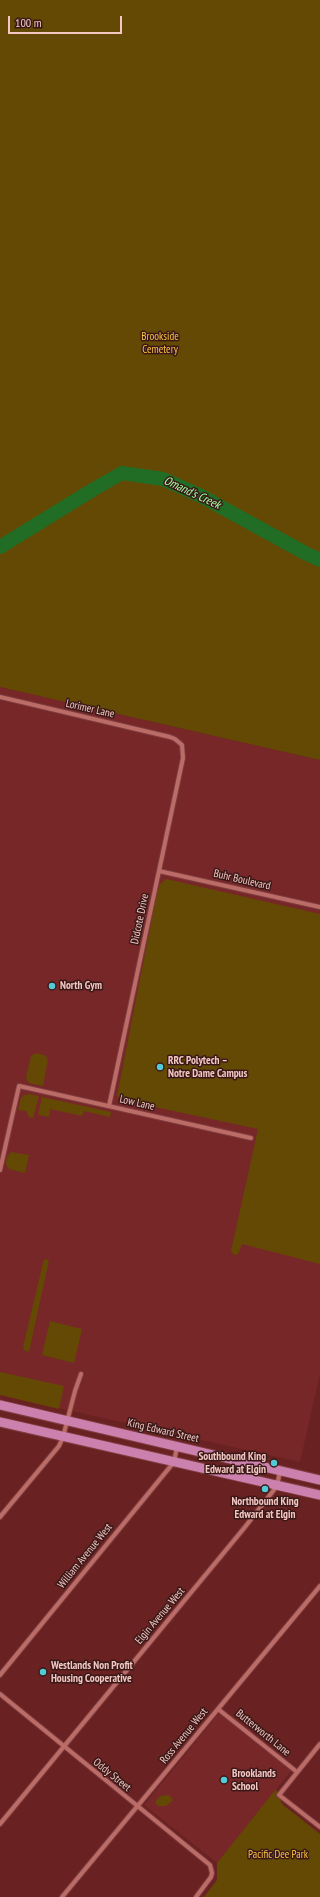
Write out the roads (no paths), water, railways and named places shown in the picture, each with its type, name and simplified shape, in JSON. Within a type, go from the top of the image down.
[{"type":"main road","name":"King Edward Street","points":[[0,1405],[320,1480]]},
{"type":"main road","points":[[0,1422],[320,1495]]},
{"type":"street","name":"Lorimer Lane","points":[[0,698],[176,739]]},
{"type":"street","name":"Didcote Drive","points":[[109,1106],[183,758],[182,745],[176,739]]},
{"type":"street","name":"Buhr Boulevard","points":[[159,871],[320,907]]},
{"type":"street","name":"Low Lane","points":[[0,1170],[19,1086],[251,1138]]},
{"type":"street","points":[[0,1517],[59,1446],[68,1421],[74,1391],[81,1374]]},
{"type":"street","name":"William Avenue West","points":[[0,1675],[174,1462],[178,1447]]},
{"type":"street","name":"Elgin Avenue West","points":[[0,1824],[245,1527],[276,1486],[281,1470]]},
{"type":"street","name":"Ross Avenue West","points":[[62,1897],[320,1586]]},
{"type":"street","name":"Oddy Street","points":[[0,1694],[137,1808],[210,1865],[212,1869],[211,1877],[196,1897]]},
{"type":"street","name":"Butterworth Lane","points":[[218,1709],[298,1772]]},
{"type":"street","points":[[320,1744],[279,1795],[320,1827]]},
{"type":"waterway","name":"Omand's Creek","points":[[0,547],[122,473],[163,479],[201,496],[320,560]]},
{"type":"place","name":"North Gym","points":[[52,986]]},
{"type":"place","name":"RRC Polytech – Notre Dame Campus","points":[[160,1067]]},
{"type":"place","name":"Southbound King Edward at Elgin","points":[[274,1463]]},
{"type":"place","name":"Northbound King Edward at Elgin","points":[[265,1489]]},
{"type":"place","name":"Westlands Non Profit Housing Cooperative","points":[[43,1672]]},
{"type":"place","name":"Brooklands School","points":[[224,1780]]},
{"type":"park label","name":"Brookside Cemetery","points":[[160,343]]},
{"type":"park label","name":"Pacific Dee Park","points":[[278,1855]]}]
